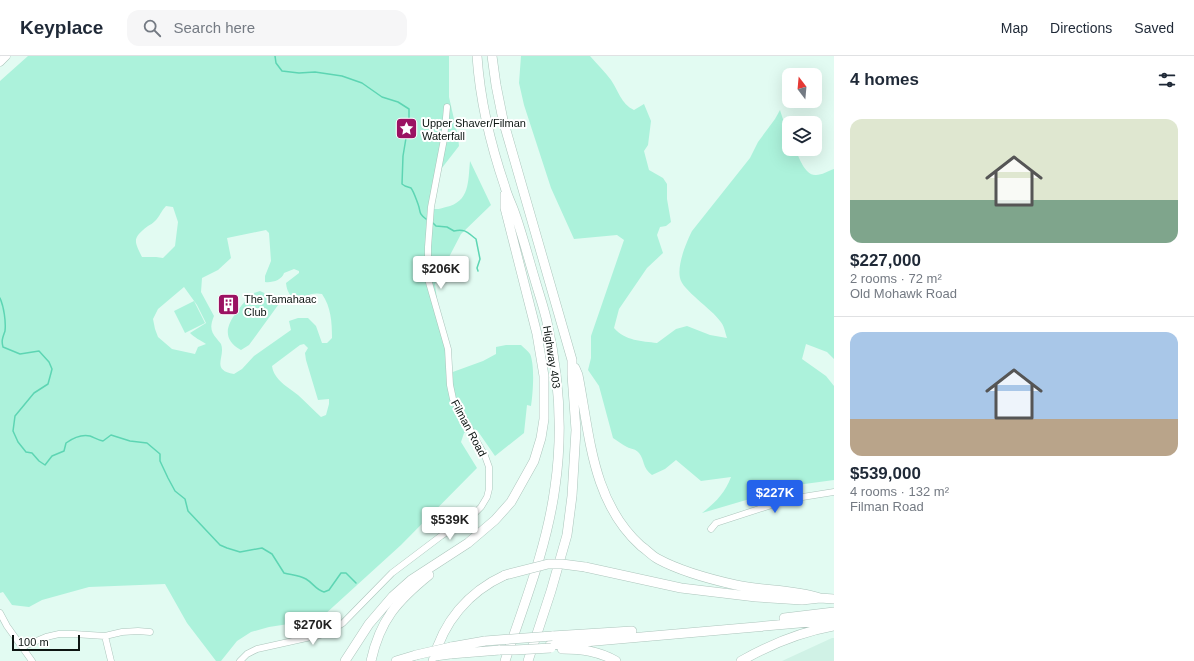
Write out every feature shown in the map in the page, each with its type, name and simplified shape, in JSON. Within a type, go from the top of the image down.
[{"type":"highway","name":"Highway 403","points":[[477,56],[479,81],[494,152],[505,189],[514,210],[547,321],[558,395],[559,435],[555,486],[546,533],[530,587],[505,661]]},
{"type":"highway","name":"Highway 403","points":[[492,56],[503,120],[572,360],[576,430],[572,496],[567,535],[551,591],[528,661]]},
{"type":"highway","points":[[345,661],[369,624],[393,596],[411,580],[468,543],[495,520],[511,502],[534,461],[541,438],[544,419],[544,376],[537,334],[505,208],[505,189]]},
{"type":"highway","points":[[572,360],[578,376],[594,459],[603,492],[615,516],[634,539],[657,558],[696,576],[738,586],[778,592],[806,594],[820,598]]},
{"type":"highway","points":[[371,661],[375,643],[382,626],[391,612],[417,585],[454,553]]},
{"type":"highway","points":[[433,661],[436,646],[452,618],[472,595],[489,582],[505,575],[548,564],[585,567],[696,590],[756,597],[802,600],[820,598],[834,599]]},
{"type":"highway","points":[[451,651],[483,652],[515,650],[551,643],[834,612]]},
{"type":"highway","points":[[396,661],[414,659],[451,651],[485,641],[551,643],[834,620]]},
{"type":"highway","points":[[741,661],[777,642],[808,632],[834,626]]},
{"type":"highway","points":[[532,661],[535,641]]},
{"type":"highway","points":[[551,643],[604,654],[616,661]]},
{"type":"main road","points":[[0,62],[6,56]]},
{"type":"street","name":"Filman Road","points":[[240,661],[247,654],[257,649],[320,635],[343,623],[392,573],[441,536],[474,514],[481,507],[489,489],[490,475],[487,462],[453,399],[450,385],[448,349],[428,279],[428,247],[432,207],[444,138],[447,107]]},
{"type":"street","points":[[711,529],[716,523],[783,502],[813,494],[834,492]]},
{"type":"street","points":[[0,613],[32,661]]},
{"type":"street","points":[[22,647],[46,637],[59,634],[105,636],[122,632],[150,632]]},
{"type":"street","points":[[105,636],[111,661]]},
{"type":"shaded area","points":[[834,638],[834,661],[782,661]]},
{"type":"green space","points":[[28,56],[449,56],[449,97],[459,146],[438,173],[430,208],[442,208],[460,201],[464,196],[468,183],[470,161],[491,205],[461,234],[435,284],[440,323],[450,373],[483,361],[496,354],[496,347],[521,345],[530,354],[533,365],[533,387],[531,406],[527,405],[524,433],[495,456],[477,430],[464,433],[461,442],[477,468],[401,545],[323,616],[308,621],[269,627],[251,632],[237,641],[221,661],[216,661],[187,623],[165,584],[89,587],[42,600],[29,607],[12,605],[3,592],[0,593],[0,81]],"holes":[[[166,206],[173,207],[178,222],[175,246],[163,258],[142,257],[137,247],[137,237],[143,230],[155,221]],[[266,230],[269,233],[271,261],[265,276],[265,282],[271,282],[281,278],[284,273],[294,269],[299,271],[299,273],[286,283],[287,289],[297,300],[312,294],[322,294],[330,315],[332,338],[327,343],[322,343],[316,326],[308,318],[298,318],[289,321],[291,330],[254,356],[242,369],[234,374],[223,369],[220,362],[222,354],[221,344],[211,328],[214,316],[201,292],[202,278],[218,270],[231,258],[227,238]],[[184,287],[197,305],[206,323],[190,333],[206,344],[198,347],[195,354],[172,349],[158,337],[155,329],[153,319],[158,309]],[[304,344],[308,348],[305,353],[306,360],[318,400],[329,399],[326,415],[321,417],[298,395],[282,383],[273,371],[272,366],[300,345]]]},
{"type":"green space","points":[[521,56],[590,56],[611,80],[626,104],[634,110],[644,104],[651,121],[648,145],[644,151],[649,170],[663,178],[667,184],[667,199],[671,222],[666,226],[660,227],[657,235],[663,253],[647,268],[619,309],[614,328],[623,336],[628,338],[657,343],[676,329],[687,326],[710,335],[727,338],[721,323],[716,316],[691,294],[682,283],[679,273],[681,261],[692,231],[750,158],[758,142],[780,110],[782,116],[782,156],[798,156],[806,169],[812,174],[816,175],[823,174],[834,169],[834,359],[827,352],[806,344],[802,359],[826,376],[834,386],[834,480],[797,485],[702,513],[719,497],[726,488],[731,477],[701,481],[676,460],[665,469],[652,475],[645,467],[638,452],[613,438],[599,386],[588,370],[591,358],[591,336],[624,240],[617,235],[574,239],[551,188],[524,105],[519,83]]},
{"type":"green space","points":[[260,291],[281,301],[249,345],[241,350],[233,344],[228,337],[230,322],[251,294]]},
{"type":"green space","points":[[194,301],[205,323],[185,333],[174,311]]},
{"type":"waterway","points":[[275,56],[276,63],[282,71],[299,73],[315,72],[342,76],[362,83],[382,97],[398,102],[409,109],[409,119],[404,133],[406,138],[403,156],[402,184],[411,188],[421,214],[426,219]]},
{"type":"waterway","points":[[433,223],[436,226],[447,227],[454,231],[464,231],[476,239],[480,259],[477,268],[478,271]]},
{"type":"waterway","points":[[0,298],[4,310],[5,323],[5,331],[2,340],[3,347],[20,354],[39,351],[49,362],[52,369],[48,384],[34,393],[15,416],[13,431],[18,442],[26,452],[32,453],[45,465],[52,456],[64,451],[66,443],[80,436],[90,436],[103,441],[111,435],[130,441],[147,443],[160,454],[160,461],[168,478],[175,491],[185,499],[188,511],[220,545],[240,552],[262,548],[272,554],[284,573],[303,578],[324,592],[329,590],[341,573],[346,573],[356,583]]},
{"type":"place","name":"Upper Shaver/Filman Waterfall","points":[[407,129]]},
{"type":"place","name":"The Tamahaac Club","points":[[228,305]]}]
